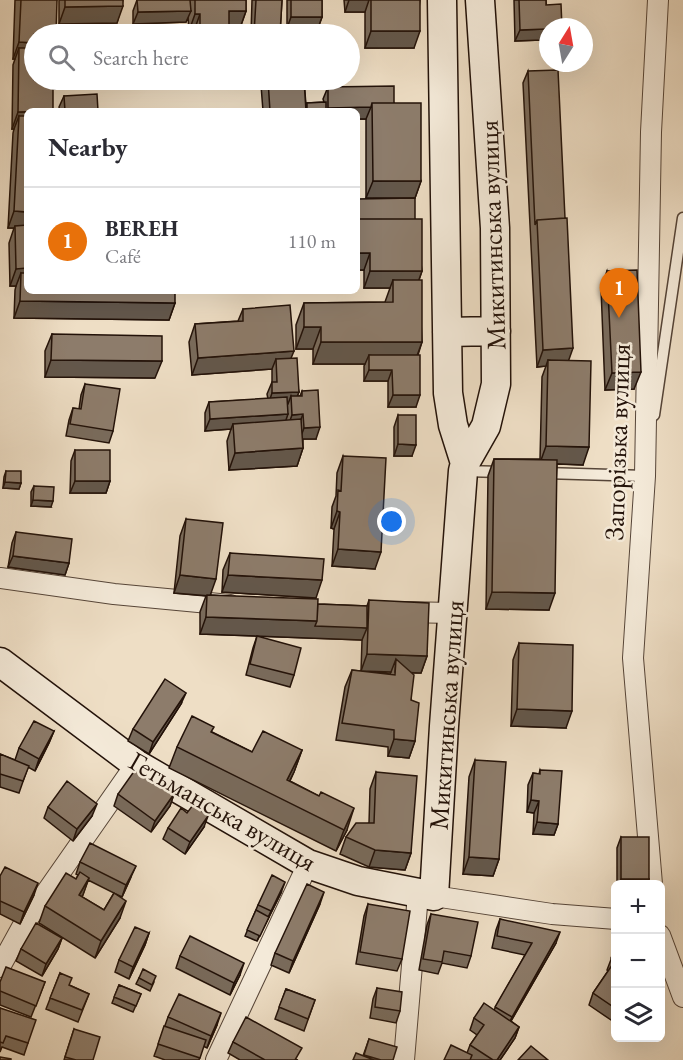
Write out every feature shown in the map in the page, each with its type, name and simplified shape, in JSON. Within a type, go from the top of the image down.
[{"type":"street","name":"Микитинська вулиця","points":[[426,895],[464,467],[450,409],[442,0]]},
{"type":"street","name":"Микитинська вулиця","points":[[464,467],[486,426],[496,384],[495,228],[480,0]]},
{"type":"street","name":"Запорізька вулиця","points":[[652,880],[633,658],[645,476],[651,132],[658,0]]},
{"type":"street","points":[[447,332],[496,331]]},
{"type":"street","points":[[0,578],[114,594],[253,607]]},
{"type":"street","points":[[381,611],[452,613]]},
{"type":"street","name":"Гетьманська вулиця","points":[[0,662],[136,764],[308,864],[358,881],[426,895],[552,914],[611,919]]},
{"type":"street","points":[[0,967],[22,927],[136,764]]},
{"type":"street","points":[[216,1060],[308,864]]},
{"type":"street","points":[[404,1060],[426,895]]},
{"type":"street","points":[[665,948],[683,997]]},
{"type":"lane","points":[[532,473],[645,476],[683,218]]},
{"type":"lane","points":[[464,467],[509,472]]},
{"type":"building","points":[[21,0],[57,0],[56,24],[24,24],[24,42],[19,42]]},
{"type":"building","points":[[65,0],[123,0],[123,6],[65,7]]},
{"type":"building","points":[[137,0],[190,0],[191,11],[138,12]]},
{"type":"building","points":[[195,0],[246,0],[246,11],[229,11],[229,24],[200,24],[200,14],[195,14]]},
{"type":"building","points":[[256,0],[282,0],[281,24],[255,24]]},
{"type":"building","points":[[291,0],[322,0],[322,17],[291,17]]},
{"type":"building","points":[[371,0],[420,0],[420,31],[371,31]]},
{"type":"building","points":[[519,0],[546,0],[546,5],[561,4],[562,18],[539,18],[539,29],[520,30]]},
{"type":"building","points":[[19,48],[24,48],[24,90],[53,90],[53,108],[24,108],[24,112],[18,112]]},
{"type":"building","points":[[528,71],[558,72],[565,218],[537,220],[535,225]]},
{"type":"building","points":[[394,86],[394,103],[372,103],[371,107],[328,108],[328,90],[360,90],[360,87]]},
{"type":"building","points":[[269,90],[305,90],[306,108],[270,108]]},
{"type":"building","points":[[97,94],[98,108],[65,108],[64,96]]},
{"type":"building","points":[[326,102],[326,108],[307,108],[307,103]]},
{"type":"building","points":[[372,103],[421,103],[421,181],[373,181]]},
{"type":"building","points":[[19,116],[24,116],[24,212],[14,211]]},
{"type":"building","points":[[415,198],[415,219],[360,219],[360,199]]},
{"type":"building","points":[[567,218],[573,348],[543,350],[537,220]]},
{"type":"building","points":[[360,219],[422,219],[422,271],[370,271],[370,253],[360,253]]},
{"type":"building","points":[[24,225],[24,268],[16,269],[15,226]]},
{"type":"building","points":[[637,270],[641,372],[612,373],[607,271]]},
{"type":"building","points":[[21,273],[24,273],[24,294],[175,294],[175,303],[20,301]]},
{"type":"building","points":[[393,280],[422,280],[422,342],[321,342],[321,327],[304,327],[304,303],[393,302]]},
{"type":"building","points":[[290,305],[294,351],[198,358],[195,324],[243,321],[243,309]]},
{"type":"building","points":[[52,334],[162,336],[162,361],[51,360]]},
{"type":"building","points":[[369,355],[420,355],[420,395],[393,395],[392,370],[369,370]]},
{"type":"building","points":[[297,358],[299,392],[272,393],[272,382],[277,382],[276,359]]},
{"type":"building","points":[[548,360],[591,361],[589,447],[546,446]]},
{"type":"building","points":[[85,384],[120,389],[113,431],[70,424],[73,408],[81,409]]},
{"type":"building","points":[[318,390],[320,427],[304,428],[303,414],[292,415],[291,396],[302,396],[302,391]]},
{"type":"building","points":[[287,397],[288,414],[210,419],[209,402]]},
{"type":"building","points":[[398,415],[416,415],[416,445],[398,444]]},
{"type":"building","points":[[301,419],[303,448],[235,453],[233,424]]},
{"type":"building","points":[[75,450],[110,450],[110,481],[75,481]]},
{"type":"building","points":[[343,456],[386,458],[381,552],[338,549],[340,512],[337,511],[338,490],[341,491]]},
{"type":"building","points":[[494,459],[557,460],[555,593],[492,592]]},
{"type":"building","points":[[6,471],[21,471],[21,483],[5,482]]},
{"type":"building","points":[[34,486],[54,487],[53,501],[33,500]]},
{"type":"building","points":[[186,519],[223,523],[216,579],[180,575]]},
{"type":"building","points":[[16,532],[72,539],[69,563],[13,556]]},
{"type":"building","points":[[230,553],[324,559],[322,580],[228,575]]},
{"type":"building","points":[[207,595],[318,599],[317,621],[206,617]]},
{"type":"building","points":[[369,600],[429,603],[427,656],[367,654]]},
{"type":"building","points":[[318,604],[367,606],[367,628],[315,626]]},
{"type":"building","points":[[257,636],[301,648],[294,675],[250,664]]},
{"type":"building","points":[[519,643],[573,645],[572,711],[517,709]]},
{"type":"building","points":[[396,659],[414,675],[411,700],[419,703],[415,741],[394,739],[394,730],[342,723],[352,670],[395,675]]},
{"type":"building","points":[[165,679],[186,693],[153,742],[133,729]]},
{"type":"building","points":[[192,716],[214,727],[211,732],[252,752],[263,731],[302,750],[287,780],[319,796],[321,792],[354,808],[344,830],[177,747]]},
{"type":"building","points":[[34,721],[54,731],[39,759],[19,748]]},
{"type":"building","points":[[0,754],[29,766],[23,781],[0,774]]},
{"type":"building","points":[[475,760],[506,762],[499,859],[469,857]]},
{"type":"building","points":[[135,770],[174,794],[155,821],[118,794]]},
{"type":"building","points":[[540,770],[562,771],[558,824],[537,822],[539,801],[531,800],[533,773],[540,774]]},
{"type":"building","points":[[376,772],[417,776],[411,853],[375,850],[346,837],[356,823],[374,823]]},
{"type":"building","points":[[67,781],[97,804],[77,829],[48,807]]},
{"type":"building","points":[[193,805],[208,816],[190,842],[168,828],[181,808],[187,813]]},
{"type":"building","points":[[621,837],[649,837],[649,879],[621,879]]},
{"type":"building","points":[[90,843],[136,866],[126,885],[80,862]]},
{"type":"building","points":[[5,867],[38,883],[24,912],[0,901],[0,876]]},
{"type":"building","points":[[80,872],[89,878],[79,895],[104,910],[114,893],[126,901],[101,941],[45,906],[66,873],[76,879]]},
{"type":"building","points":[[272,875],[285,882],[271,911],[258,905]]},
{"type":"building","points":[[307,884],[324,892],[293,961],[275,953]]},
{"type":"building","points":[[368,904],[410,911],[402,959],[360,952]]},
{"type":"building","points":[[256,910],[269,917],[260,936],[247,930]]},
{"type":"building","points":[[431,914],[478,922],[471,956],[444,951],[442,962],[423,959]]},
{"type":"building","points":[[500,919],[560,932],[512,1017],[495,1007],[532,943],[497,936]]},
{"type":"building","points":[[36,923],[62,938],[46,964],[21,949]]},
{"type":"building","points":[[135,927],[149,933],[133,967],[119,960]]},
{"type":"building","points":[[190,936],[244,963],[234,983],[180,956]]},
{"type":"building","points":[[6,967],[45,982],[36,1006],[0,991],[0,982]]},
{"type":"building","points":[[611,967],[611,1005],[593,993]]},
{"type":"building","points":[[143,969],[156,976],[152,985],[139,978]]},
{"type":"building","points":[[60,973],[72,978],[69,985],[89,994],[82,1010],[50,998]]},
{"type":"building","points":[[119,985],[141,994],[136,1006],[114,997]]},
{"type":"building","points":[[377,988],[402,992],[400,1011],[375,1007]]},
{"type":"building","points":[[286,989],[315,1000],[308,1019],[279,1007]]},
{"type":"building","points":[[179,994],[221,1013],[211,1036],[168,1017]]},
{"type":"building","points":[[484,1003],[519,1027],[497,1060],[493,1060],[470,1045],[484,1025],[474,1018]]},
{"type":"building","points":[[0,1008],[36,1020],[28,1043],[6,1036],[3,1043],[0,1042]]},
{"type":"building","points":[[246,1017],[302,1048],[295,1060],[265,1060],[233,1042]]},
{"type":"building","points":[[164,1026],[206,1040],[200,1058],[158,1044]]},
{"type":"building","points":[[74,1029],[100,1037],[93,1060],[76,1060],[65,1057]]},
{"type":"building","points":[[369,1039],[397,1047],[393,1060],[381,1060],[364,1055]]},
{"type":"building","points":[[451,1045],[472,1055],[470,1060],[444,1060]]},
{"type":"building","points":[[531,1046],[548,1060],[518,1060]]},
{"type":"building","points":[[356,1053],[374,1060],[353,1060]]},
{"type":"place","name":"BEREH","points":[[619,318]]}]
